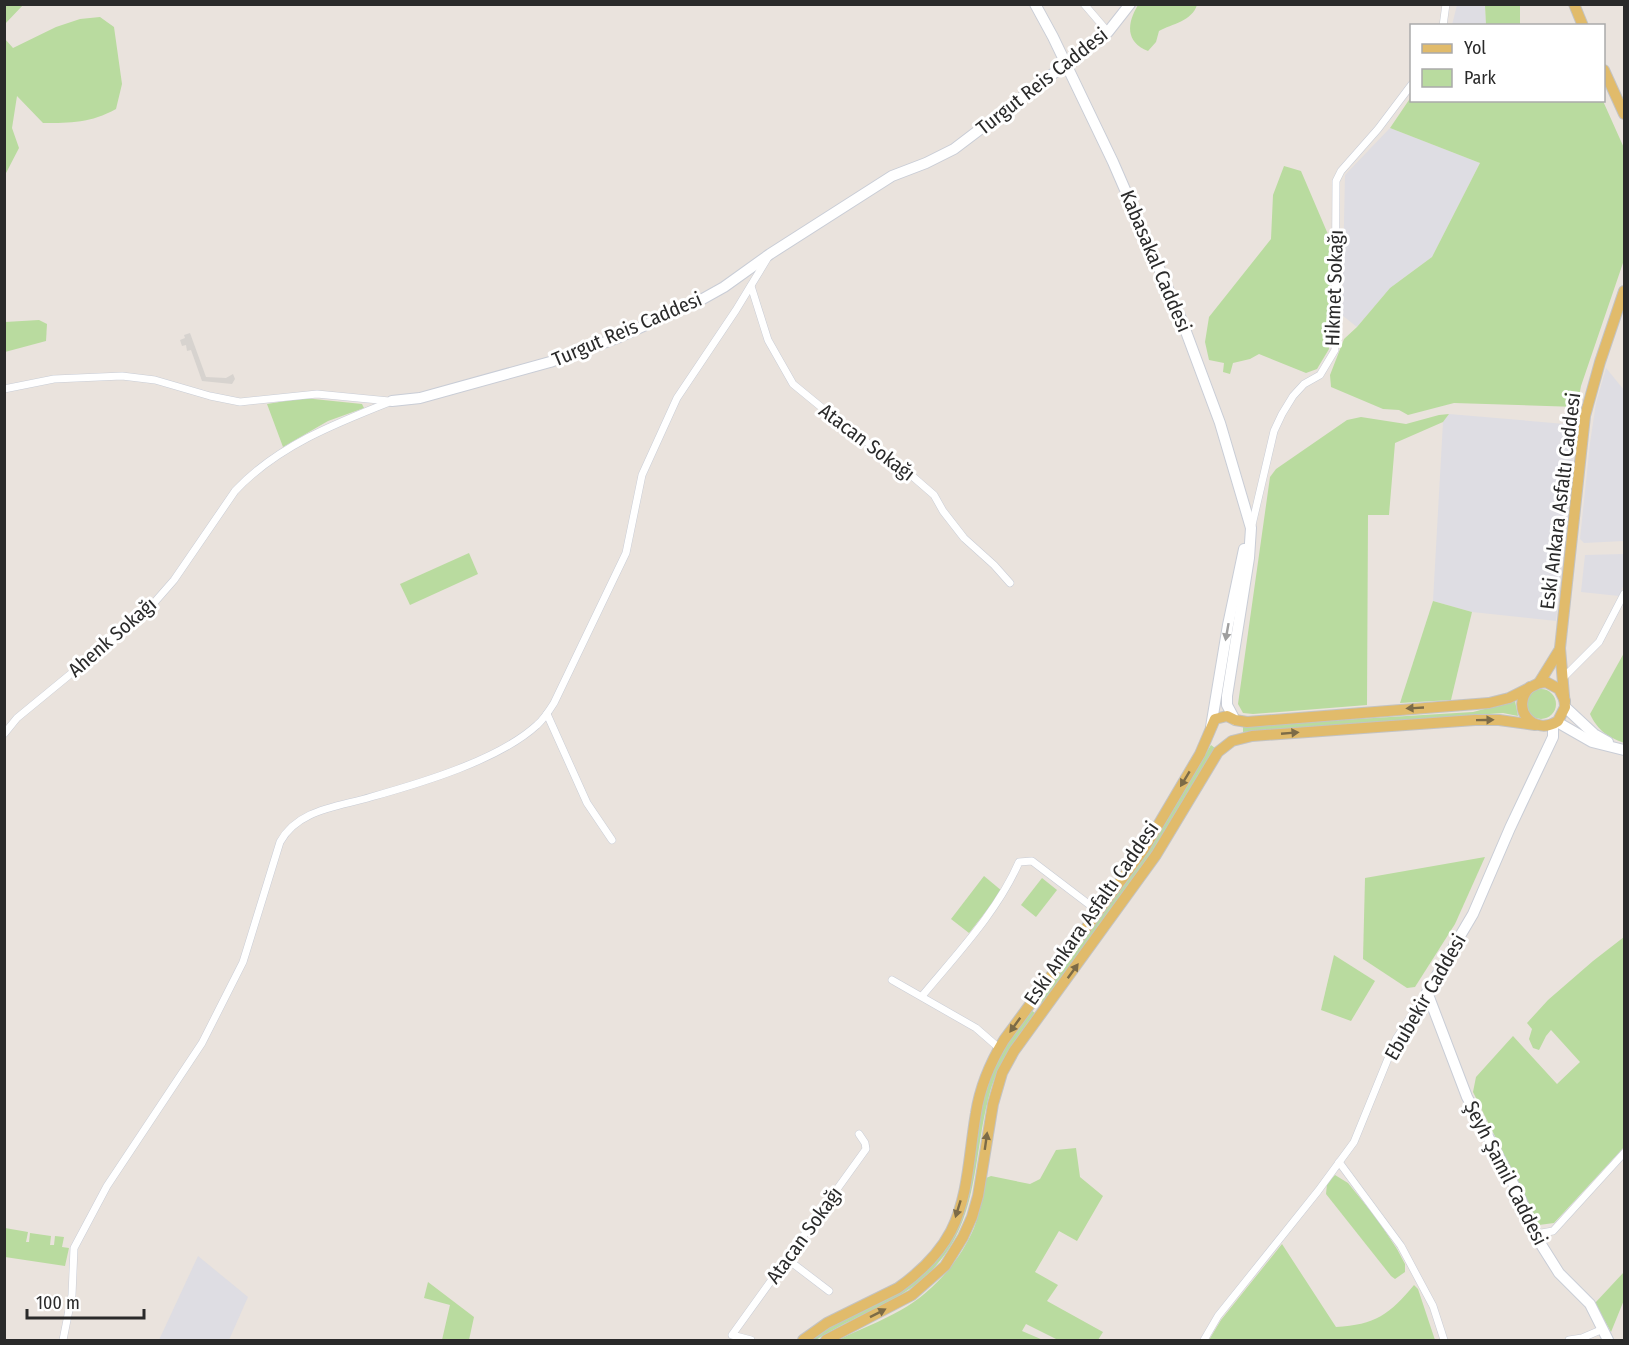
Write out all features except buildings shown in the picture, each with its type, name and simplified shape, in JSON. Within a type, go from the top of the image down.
[{"type":"main road","points":[[1574,4],[1582,24]]},
{"type":"main road","points":[[1605,72],[1624,114]]},
{"type":"main road","name":"Eski Ankara Asfaltı Caddesi","points":[[1565,704],[1560,648],[1585,416],[1624,291]]},
{"type":"main road","name":"Eski Ankara Asfaltı Caddesi","points":[[1535,725],[1525,716],[1521,703],[1523,696],[1536,684],[1560,648]]},
{"type":"main road","points":[[1536,684],[1553,684],[1559,689],[1565,704],[1562,717],[1555,723],[1542,727],[1499,720],[1475,720],[1245,737],[1223,743],[1212,736],[1211,727],[1219,717],[1227,716],[1234,720],[1247,722],[1477,704],[1509,698],[1536,684]]},
{"type":"main road","points":[[1232,741],[1239,731],[1234,720]]},
{"type":"main road","name":"Eski Ankara Asfaltı Caddesi","points":[[803,1341],[827,1323],[908,1281],[930,1260],[945,1240],[956,1218],[962,1197],[980,1095],[999,1048],[1144,849],[1200,754],[1211,727]]},
{"type":"main road","name":"Eski Ankara Asfaltı Caddesi","points":[[826,1341],[912,1295],[936,1276],[953,1254],[972,1217],[978,1196],[993,1104],[1008,1060],[1156,855],[1218,753],[1232,741]]},
{"type":"street","name":"Kabasakal Caddesi","points":[[1035,4],[1066,63],[1135,210],[1182,321],[1220,423],[1251,528]]},
{"type":"street","points":[[1084,4],[1108,32]]},
{"type":"street","name":"Turgut Reis Caddesi","points":[[4,389],[54,380],[122,376],[155,380],[228,401],[254,401],[317,394],[392,401],[420,398],[578,354],[699,301],[724,287],[770,254],[892,176],[954,149],[1108,32],[1130,4]]},
{"type":"street","points":[[1443,24],[1446,4]]},
{"type":"street","name":"Hikmet Sokağı","points":[[1211,727],[1228,625],[1243,554],[1274,431],[1293,396],[1304,384],[1320,375],[1335,350],[1336,182],[1341,171],[1378,129],[1410,87]]},
{"type":"street","points":[[63,1341],[72,1295],[74,1248],[107,1186],[202,1043],[243,962],[280,842],[285,833],[305,816],[406,786],[505,749],[538,724],[547,714],[583,646],[626,553],[642,475],[677,399],[770,254]]},
{"type":"street","name":"Atacan Sokağı","points":[[751,286],[768,340],[794,384],[934,495],[964,538],[1010,583]]},
{"type":"street","name":"Ahenk Sokağı","points":[[4,734],[17,718],[146,612],[174,580],[235,491],[246,479],[268,462],[330,426],[392,401]]},
{"type":"street","name":"Hikmet Sokağı","points":[[1234,720],[1227,705],[1227,696],[1249,558],[1251,528]]},
{"type":"street","points":[[1562,680],[1599,642],[1624,594]]},
{"type":"street","points":[[1565,704],[1594,734],[1624,749]]},
{"type":"street","points":[[547,714],[587,803],[612,840]]},
{"type":"street","points":[[1555,723],[1592,742],[1624,749]]},
{"type":"street","name":"Ebubekir Caddesi","points":[[1204,1341],[1218,1316],[1318,1191],[1354,1142],[1396,1039],[1473,914],[1510,828],[1546,754],[1553,737],[1555,723]]},
{"type":"street","points":[[922,996],[963,947],[1010,884],[1019,862],[1032,861],[1099,912]]},
{"type":"street","points":[[892,980],[976,1028],[999,1048]]},
{"type":"street","name":"Şeyh Şamil Caddesi","points":[[1427,992],[1432,1000],[1467,1097],[1516,1189],[1536,1234],[1555,1268],[1590,1304],[1608,1341]]},
{"type":"street","name":"Atacan Sokağı","points":[[751,1341],[732,1335],[866,1149],[866,1143],[859,1134]]},
{"type":"street","points":[[1536,1234],[1553,1231],[1624,1153]]},
{"type":"street","points":[[1339,1162],[1401,1246],[1433,1306],[1444,1341]]},
{"type":"street","points":[[787,1259],[829,1291]]},
{"type":"street","points":[[1569,1341],[1603,1329]]},
{"type":"shaded area","points":[[1457,5],[1485,5],[1486,24],[1452,24]]},
{"type":"shaded area","points":[[1390,128],[1480,163],[1432,257],[1390,288],[1357,327],[1342,315],[1345,175]]},
{"type":"shaded area","points":[[190,333],[206,377],[226,378],[233,374],[235,379],[232,384],[202,381],[191,350],[187,351],[186,345],[182,346],[180,340],[185,338],[184,335]]},
{"type":"shaded area","points":[[1606,368],[1624,390],[1624,541],[1584,543],[1580,539],[1590,443],[1596,403]]},
{"type":"shaded area","points":[[1449,414],[1577,425],[1556,621],[1472,612],[1433,601],[1443,422]]},
{"type":"shaded area","points":[[1624,554],[1624,584],[1619,596],[1581,592],[1585,555]]},
{"type":"shaded area","points":[[198,1256],[248,1297],[229,1340],[159,1340]]},
{"type":"green space","points":[[5,4],[23,5],[5,24]]},
{"type":"green space","points":[[1138,4],[1197,5],[1191,15],[1159,31],[1156,42],[1148,51],[1135,43],[1130,31]]},
{"type":"green space","points":[[1485,5],[1520,5],[1520,24],[1486,24]]},
{"type":"green space","points":[[100,17],[114,27],[122,84],[116,109],[89,120],[72,122],[43,123],[17,96],[12,128],[19,148],[5,175],[5,39],[13,48],[56,27],[80,19]]},
{"type":"green space","points":[[1410,98],[1410,102],[1603,102],[1624,148],[1624,260],[1581,386],[1577,407],[1454,403],[1408,415],[1399,410],[1383,409],[1331,387],[1330,375],[1344,339],[1390,288],[1432,257],[1480,163],[1390,128]]},
{"type":"green space","points":[[1284,166],[1301,171],[1330,239],[1329,349],[1317,369],[1306,373],[1259,354],[1233,363],[1230,374],[1223,372],[1224,363],[1209,360],[1205,342],[1209,317],[1271,239],[1273,195]]},
{"type":"green space","points":[[39,320],[47,324],[46,341],[5,352],[5,322]]},
{"type":"green space","points":[[304,398],[362,404],[364,408],[328,421],[283,447],[267,404]]},
{"type":"green space","points":[[1449,414],[1443,422],[1395,443],[1389,515],[1368,515],[1367,705],[1243,713],[1238,704],[1270,477],[1276,469],[1347,420],[1361,417],[1406,424]]},
{"type":"green space","points":[[469,553],[478,574],[410,605],[400,584]]},
{"type":"green space","points":[[1433,601],[1472,612],[1451,700],[1400,703]]},
{"type":"green space","points":[[1624,653],[1624,743],[1604,733],[1590,714]]},
{"type":"green space","points":[[1541,689],[1547,690],[1555,698],[1555,710],[1547,718],[1541,719],[1535,718],[1527,710],[1526,704],[1527,698],[1535,690]]},
{"type":"green space","points":[[1515,701],[1518,716],[1503,713],[1243,732],[1243,726],[1473,712]]},
{"type":"green space","points":[[1211,745],[1215,748],[1148,859],[1042,1003],[1039,1000],[1142,861]]},
{"type":"green space","points":[[1485,857],[1455,924],[1415,987],[1407,988],[1363,959],[1365,878]]},
{"type":"green space","points":[[984,876],[1002,891],[969,933],[951,919]]},
{"type":"green space","points":[[1042,878],[1057,890],[1036,917],[1021,905]]},
{"type":"green space","points":[[1624,937],[1624,1147],[1554,1223],[1539,1225],[1473,1092],[1476,1077],[1513,1036],[1557,1084],[1580,1062],[1551,1030],[1539,1050],[1533,1048],[1529,1039],[1532,1029],[1527,1023],[1548,1000]]},
{"type":"green space","points":[[1334,955],[1375,981],[1351,1021],[1321,1010]]},
{"type":"green space","points":[[1031,1010],[1035,1013],[1008,1052],[992,1084],[972,1188],[958,1231],[947,1251],[932,1270],[905,1292],[816,1340],[809,1340],[896,1295],[945,1248],[989,1080],[1007,1044]]},
{"type":"green space","points":[[1076,1148],[1080,1177],[1103,1196],[1077,1241],[1059,1231],[1035,1272],[1058,1285],[1047,1301],[1103,1332],[1098,1340],[1058,1340],[1026,1324],[1022,1331],[1043,1340],[838,1340],[901,1310],[924,1295],[944,1275],[961,1252],[974,1228],[986,1178],[991,1176],[1030,1184],[1040,1179],[1056,1150]]},
{"type":"green space","points":[[1335,1175],[1348,1183],[1377,1219],[1397,1249],[1405,1264],[1405,1272],[1395,1279],[1326,1194],[1327,1184]]},
{"type":"green space","points":[[5,1228],[28,1232],[26,1242],[29,1242],[30,1233],[51,1236],[50,1245],[54,1245],[55,1236],[64,1237],[62,1247],[69,1248],[65,1266],[5,1257]]},
{"type":"green space","points":[[1282,1244],[1336,1327],[1361,1324],[1381,1316],[1397,1304],[1414,1285],[1418,1289],[1435,1340],[1209,1340],[1221,1320]]},
{"type":"green space","points":[[1624,1272],[1624,1300],[1611,1332],[1595,1303]]},
{"type":"green space","points":[[428,1282],[474,1317],[469,1340],[442,1340],[450,1305],[424,1298]]}]
